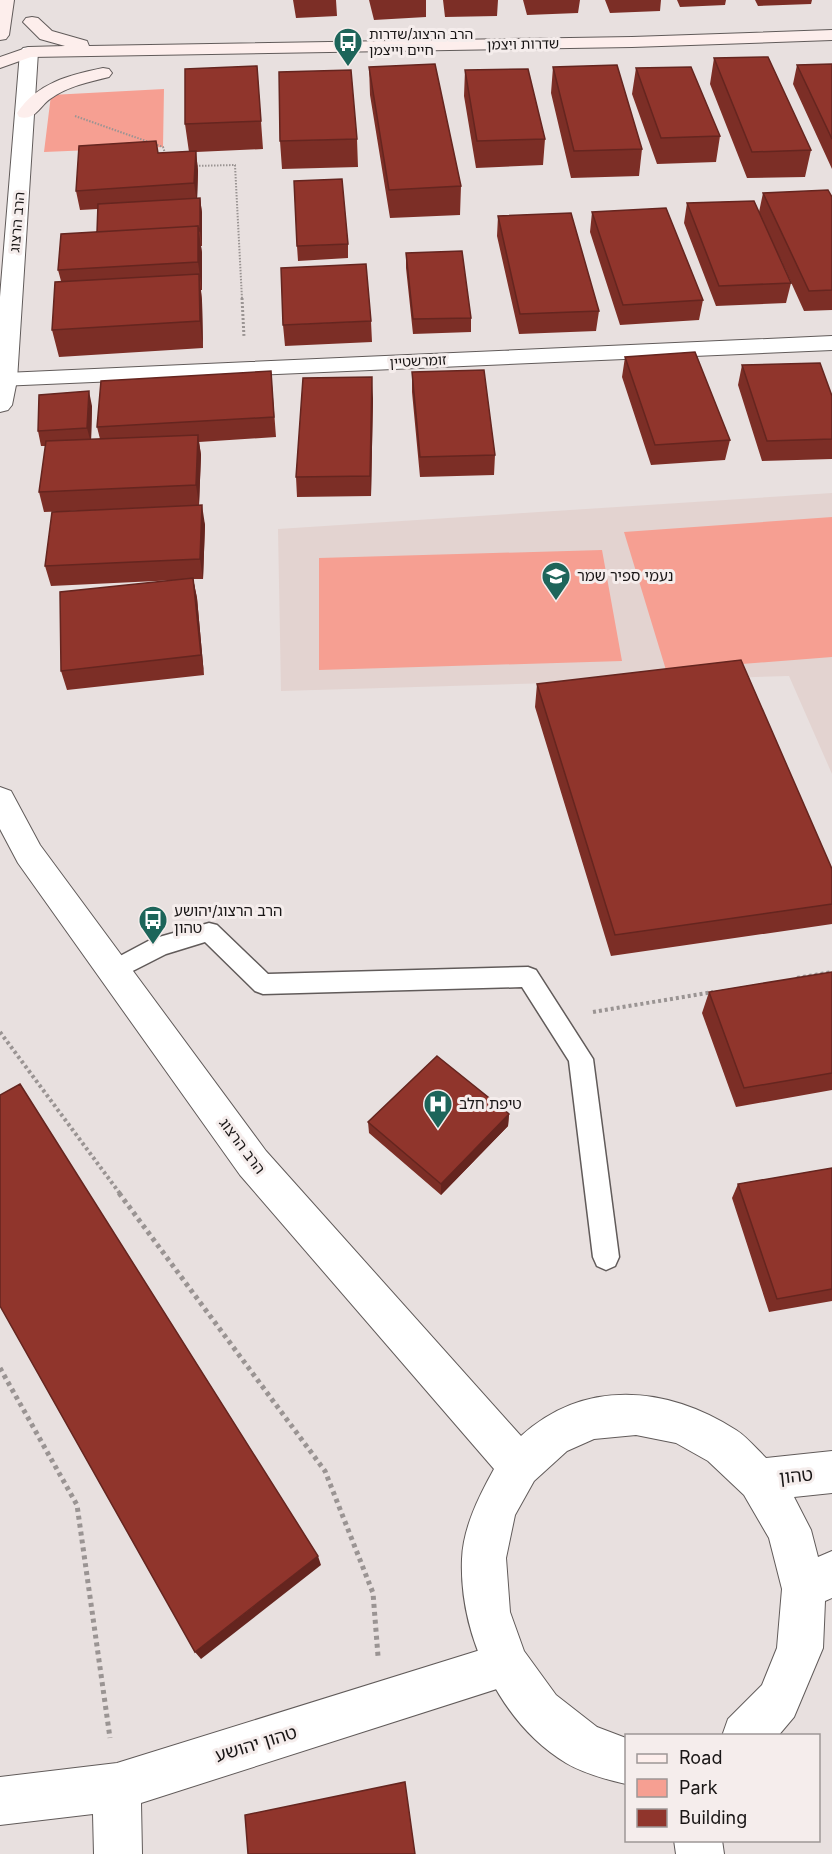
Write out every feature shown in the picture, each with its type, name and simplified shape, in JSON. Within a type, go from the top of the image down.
[{"type":"main road","points":[[0,35],[5,0]]},
{"type":"main road","points":[[29,52],[33,16],[46,35],[86,47],[115,50]]},
{"type":"main road","name":"שדרות ויצמן","points":[[0,65],[29,52],[632,42],[832,34]]},
{"type":"main road","name":"שדרות ויצמן","points":[[0,65],[28,75],[109,73],[54,87],[42,94],[26,113]]},
{"type":"street","name":"הרב הרצוג","points":[[0,405],[5,380],[29,52]]},
{"type":"street","name":"זומרשטיין","points":[[5,380],[832,343]]},
{"type":"street","name":"הרב הרצוג","points":[[0,799],[29,855],[253,1163],[519,1467]]},
{"type":"street","points":[[625,1760],[583,1746],[540,1711],[506,1665],[488,1612],[484,1558],[495,1509],[519,1467],[552,1436],[592,1418],[636,1414],[682,1423],[723,1446],[759,1480],[818,1581],[800,1648],[778,1701],[746,1734]]},
{"type":"street","name":"טהון","points":[[759,1480],[832,1472]]},
{"type":"street","name":"טהון יהושע","points":[[0,1801],[117,1786],[506,1665]]},
{"type":"street","points":[[117,1786],[117,1854]]},
{"type":"lane","points":[[113,971],[160,946],[209,932],[263,984],[528,977],[582,1059],[606,1257]]},
{"type":"path","points":[[26,113],[72,115],[164,147],[167,157]]},
{"type":"path","points":[[191,166],[235,165],[245,369]]},
{"type":"path","points":[[786,980],[832,972]]},
{"type":"path","points":[[554,1018],[716,991]]},
{"type":"path","points":[[0,1032],[325,1471],[373,1593],[382,1704]]},
{"type":"path","points":[[0,1368],[77,1505],[117,1786]]},
{"type":"shaded area","name":"נעמי ספיר שמר","points":[[832,493],[832,774],[789,676],[281,691],[278,529]]},
{"type":"green space","points":[[164,89],[163,147],[44,152],[51,95]]},
{"type":"green space","points":[[832,517],[832,657],[666,670],[624,532]]},
{"type":"green space","points":[[602,550],[622,661],[319,670],[319,558]]},
{"type":"building","points":[[768,57],[811,150],[752,152],[714,58]]},
{"type":"building","points":[[435,64],[461,186],[389,190],[369,67]]},
{"type":"building","points":[[832,64],[832,139],[797,65]]},
{"type":"building","points":[[617,65],[642,149],[574,151],[553,67]]},
{"type":"building","points":[[257,66],[261,121],[185,124],[185,69]]},
{"type":"building","points":[[691,67],[720,136],[661,138],[636,68]]},
{"type":"building","points":[[528,69],[545,139],[477,141],[465,70]]},
{"type":"building","points":[[351,70],[357,139],[280,141],[279,72]]},
{"type":"building","points":[[156,141],[158,153],[196,151],[194,183],[76,191],[79,146]]},
{"type":"building","points":[[342,179],[348,244],[297,246],[294,181]]},
{"type":"building","points":[[828,190],[832,197],[832,290],[809,291],[763,193]]},
{"type":"building","points":[[200,198],[200,231],[198,226],[97,232],[98,204]]},
{"type":"building","points":[[754,201],[791,283],[719,286],[687,203]]},
{"type":"building","points":[[666,208],[703,300],[623,305],[592,212]]},
{"type":"building","points":[[571,213],[599,311],[520,314],[498,216]]},
{"type":"building","points":[[198,226],[198,262],[58,270],[61,234]]},
{"type":"building","points":[[462,251],[471,318],[413,319],[406,253]]},
{"type":"building","points":[[366,264],[371,321],[283,325],[281,268]]},
{"type":"building","points":[[199,274],[200,321],[52,330],[55,282]]},
{"type":"building","points":[[695,352],[730,440],[655,445],[625,357]]},
{"type":"building","points":[[820,363],[832,396],[832,439],[767,441],[742,365]]},
{"type":"building","points":[[484,370],[495,455],[420,457],[412,372]]},
{"type":"building","points":[[271,371],[274,417],[97,427],[101,381]]},
{"type":"building","points":[[372,377],[370,476],[296,477],[303,378]]},
{"type":"building","points":[[89,391],[87,428],[38,431],[39,395]]},
{"type":"building","points":[[198,435],[196,485],[39,492],[46,441]]},
{"type":"building","points":[[202,505],[200,559],[45,566],[52,512]]},
{"type":"building","points":[[193,578],[201,655],[61,671],[60,592]]},
{"type":"building","points":[[741,660],[832,869],[832,904],[615,935],[537,684]]},
{"type":"building","points":[[832,972],[832,1073],[744,1088],[709,992]]},
{"type":"building","name":"טיפת חלב","points":[[437,1056],[509,1114],[441,1184],[368,1122]]},
{"type":"building","points":[[20,1084],[318,1556],[195,1652],[0,1306],[0,1095]]},
{"type":"building","points":[[832,1168],[832,1289],[777,1299],[738,1184]]},
{"type":"building","points":[[405,1782],[415,1854],[248,1854],[245,1815]]},
{"type":"place","name":"הרב הרצוג/שדרות חיים וייצמן","points":[[348,68]]},
{"type":"place","name":"נעמי ספיר שמר","points":[[556,602]]},
{"type":"place","name":"הרב הרצוג/יהושע טהון","points":[[153,946]]},
{"type":"place","name":"טיפת חלב","points":[[438,1130]]}]
